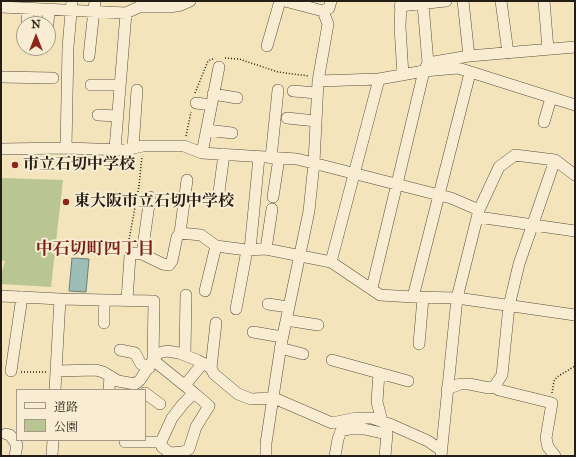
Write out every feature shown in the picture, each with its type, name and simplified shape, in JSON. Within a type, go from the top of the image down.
[{"type":"street","points":[[1,7],[49,9],[72,6],[95,6],[126,13],[139,7],[170,7],[181,5],[190,1]]},
{"type":"street","points":[[267,46],[280,1]]},
{"type":"street","points":[[266,456],[266,443],[274,398],[281,342],[309,211],[314,163],[318,79],[328,24],[323,11],[308,4],[285,1]]},
{"type":"street","points":[[323,11],[329,8],[331,1]]},
{"type":"street","points":[[403,75],[401,4],[424,4],[446,1]]},
{"type":"street","points":[[463,1],[469,56]]},
{"type":"street","points":[[502,1],[508,53]]},
{"type":"street","points":[[544,1],[548,49]]},
{"type":"street","points":[[372,288],[426,67],[424,4]]},
{"type":"street","points":[[66,148],[68,47],[72,6]]},
{"type":"street","points":[[89,56],[95,6]]},
{"type":"street","points":[[28,8],[28,16]]},
{"type":"street","points":[[49,9],[49,16]]},
{"type":"street","points":[[115,149],[126,13]]},
{"type":"street","points":[[318,79],[379,79],[403,75],[426,67],[469,56],[575,47]]},
{"type":"street","points":[[202,153],[219,62]]},
{"type":"street","points":[[426,67],[458,68],[575,105]]},
{"type":"street","points":[[419,344],[418,297],[438,194],[470,73]]},
{"type":"street","points":[[1,77],[53,78]]},
{"type":"street","points":[[331,262],[379,79]]},
{"type":"street","points":[[91,85],[120,86]]},
{"type":"street","points":[[137,90],[138,147]]},
{"type":"street","points":[[273,197],[278,90]]},
{"type":"street","points":[[293,91],[317,93]]},
{"type":"street","points":[[196,103],[237,98]]},
{"type":"street","points":[[544,122],[551,98]]},
{"type":"street","points":[[98,115],[117,116]]},
{"type":"street","points":[[287,118],[316,121]]},
{"type":"street","points":[[207,130],[232,133]]},
{"type":"street","points":[[1,148],[124,150],[138,147],[184,146],[202,153],[297,159],[451,198],[488,218],[532,226],[575,231]]},
{"type":"street","points":[[219,192],[224,154]]},
{"type":"street","points":[[441,453],[457,298],[479,213],[499,167],[515,155],[555,160],[575,175]]},
{"type":"street","points":[[236,309],[248,250],[259,157]]},
{"type":"street","points":[[447,389],[464,384],[489,388],[494,386],[502,375],[509,306],[519,264],[555,160]]},
{"type":"street","points":[[127,300],[130,256],[135,253],[142,254],[163,264],[169,265],[172,261],[177,237],[180,233],[187,180]]},
{"type":"street","points":[[142,254],[150,197]]},
{"type":"street","points":[[266,250],[272,209]]},
{"type":"street","points":[[180,233],[201,235],[216,246],[248,250],[266,250],[331,262],[380,294],[457,298],[575,315]]},
{"type":"street","points":[[205,291],[216,246]]},
{"type":"street","points":[[184,355],[186,295]]},
{"type":"street","points":[[1,296],[154,301],[151,364]]},
{"type":"street","points":[[11,371],[22,297]]},
{"type":"street","points":[[55,389],[60,299]]},
{"type":"street","points":[[104,300],[104,323]]},
{"type":"street","points":[[268,304],[288,308]]},
{"type":"street","points":[[286,320],[318,325]]},
{"type":"street","points":[[185,385],[207,366],[216,323]]},
{"type":"street","points":[[253,332],[281,342],[303,354]]},
{"type":"street","points":[[120,350],[135,353],[141,364],[151,364],[185,385],[209,406],[196,427],[189,449],[183,452],[170,453],[163,449],[125,441]]},
{"type":"street","points":[[142,389],[140,380],[151,364],[159,353],[168,351],[184,355],[207,366],[214,374],[238,394],[251,399],[274,398],[332,423],[356,418],[372,418],[428,441],[441,453]]},
{"type":"street","points":[[332,360],[408,381]]},
{"type":"street","points":[[56,371],[96,370],[138,389]]},
{"type":"street","points":[[379,373],[377,402],[382,421]]},
{"type":"street","points":[[109,389],[110,376]]},
{"type":"street","points":[[494,386],[499,390],[552,403],[546,438],[548,447],[555,456]]},
{"type":"street","points":[[163,449],[172,418],[194,393]]},
{"type":"street","points":[[146,394],[160,404]]},
{"type":"street","points":[[335,456],[338,438],[341,431],[350,429],[364,429],[387,434],[385,456]]},
{"type":"street","points":[[6,434],[10,435],[17,444],[15,456]]},
{"type":"street","points":[[52,456],[53,441]]},
{"type":"path","points":[[219,62],[239,59],[278,72],[318,79]]},
{"type":"path","points":[[130,256],[128,250],[139,186],[138,147]]},
{"type":"path","points":[[550,403],[554,381],[557,377],[575,366]]},
{"type":"path","points":[[11,371],[33,373],[56,371]]},
{"type":"green space","points":[[1,178],[63,180],[51,287],[1,284],[1,275],[5,261],[1,260]]},
{"type":"water","points":[[72,258],[89,259],[86,292],[69,291]]},
{"type":"place","name":"市立石切中学校","points":[[15,165]]},
{"type":"place","name":"東大阪市立石切中学校","points":[[66,202]]},
{"type":"district","name":"中石切町四丁目","points":[[95,250]]}]
